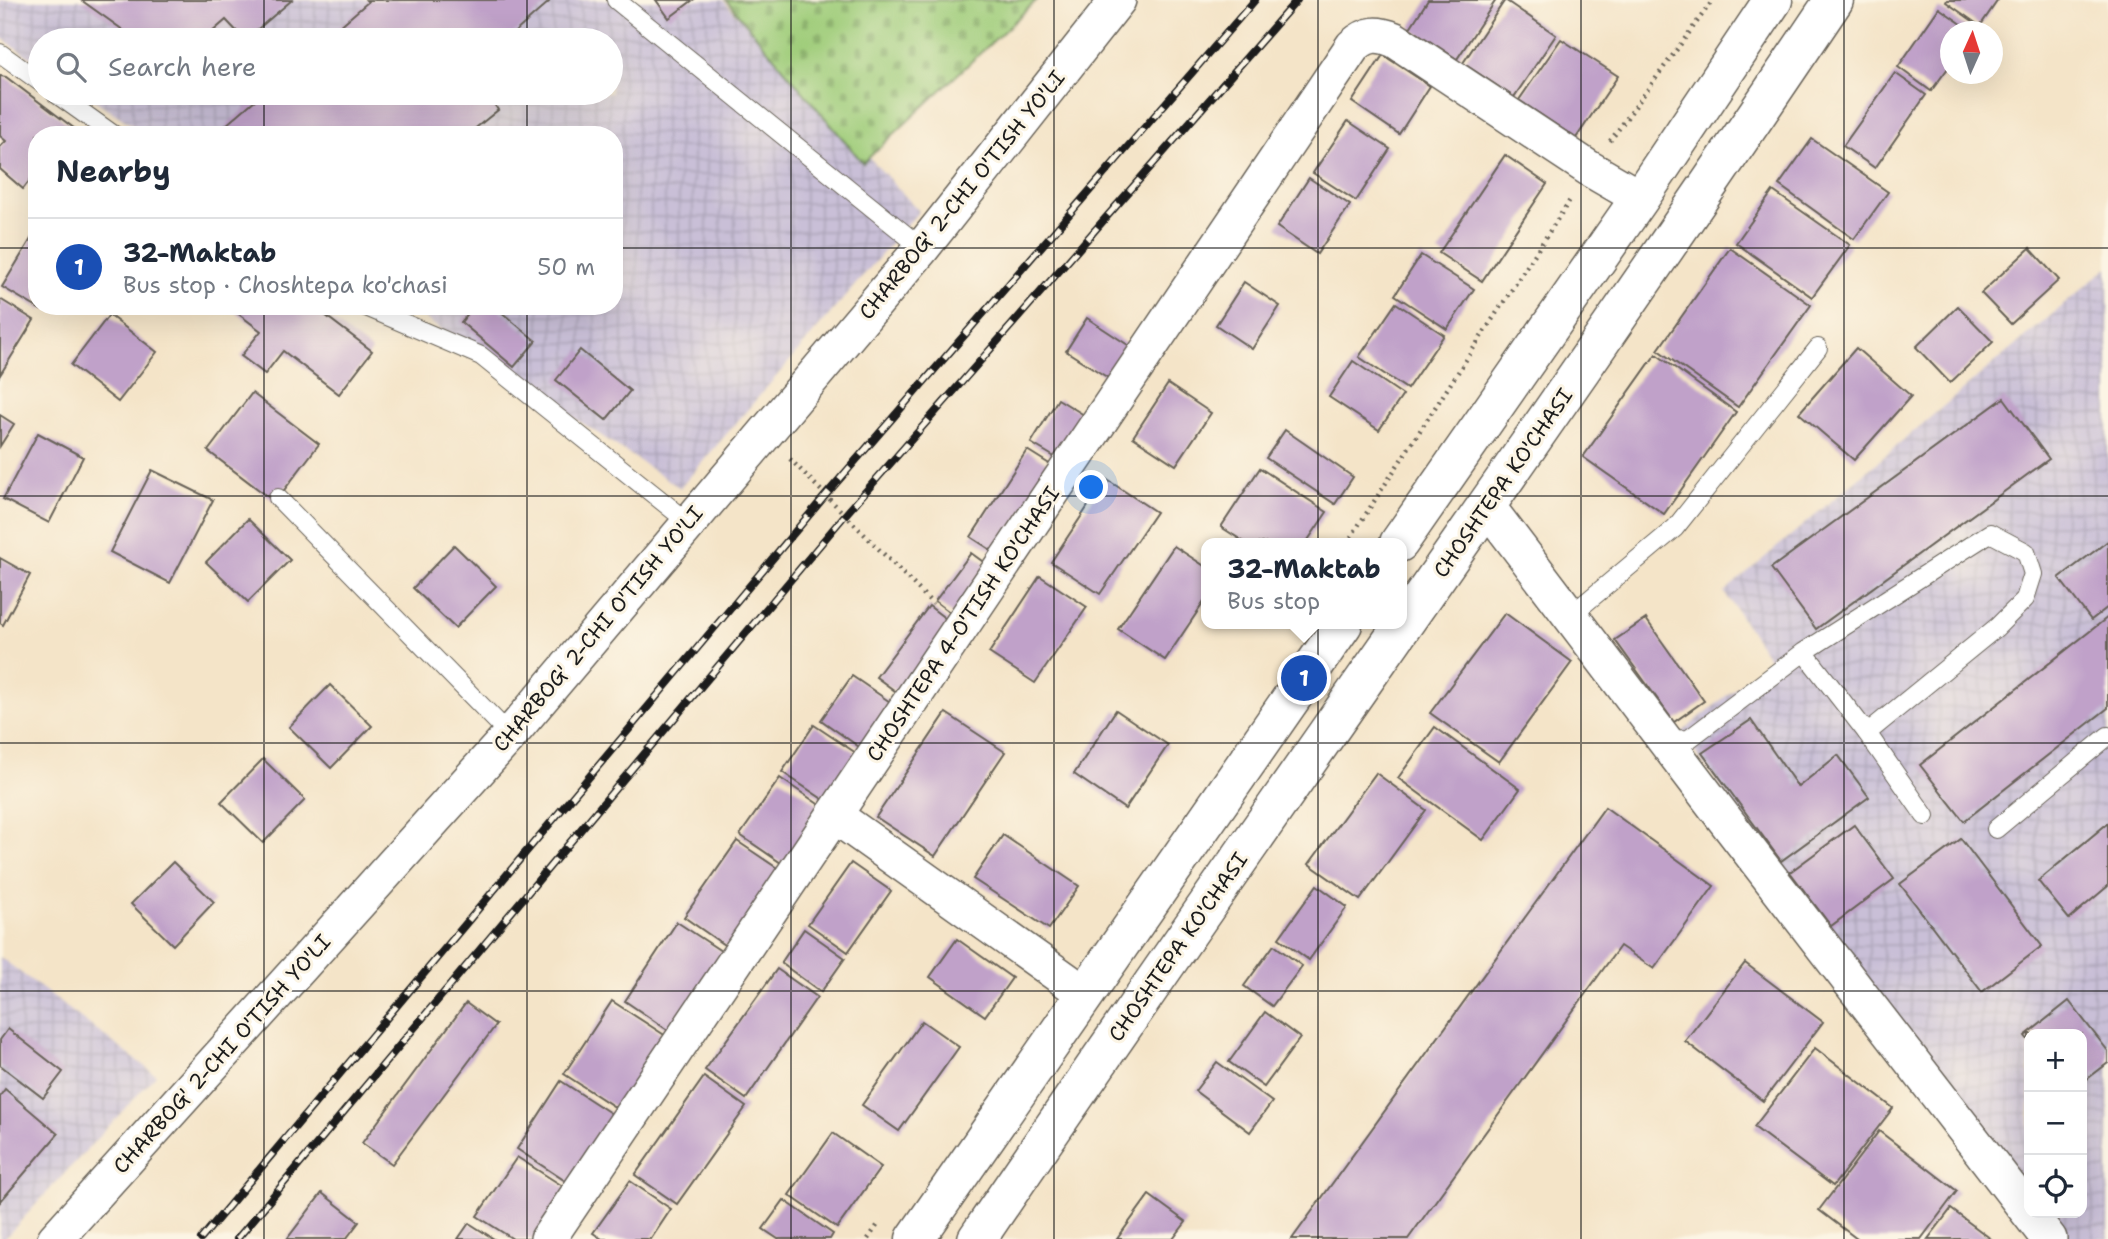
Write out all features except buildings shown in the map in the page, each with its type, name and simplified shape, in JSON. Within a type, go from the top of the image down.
[{"type":"main road","points":[[1402,538],[1640,198],[1773,0]]},
{"type":"main road","name":"CHOSHTEPA KO'CHASI","points":[[1407,620],[1685,221],[1834,0]]},
{"type":"main road","points":[[915,1239],[1339,629]]},
{"type":"main road","name":"CHOSHTEPA KO'CHASI","points":[[977,1239],[1121,1028],[1401,629]]},
{"type":"street","name":"CHARBOG' 2-CHI O'TISH YO'LI","points":[[55,1239],[510,735],[922,248],[1118,0]]},
{"type":"street","name":"CHOSHTEPA 4-O'TISH KO'CHASI","points":[[548,1239],[1353,46],[1364,36],[1380,34],[1395,40],[1590,169],[1640,198]]},
{"type":"street","points":[[1487,506],[2049,1239]]},
{"type":"street","points":[[834,815],[1084,993]]},
{"type":"lane","points":[[616,0],[922,248]]},
{"type":"lane","points":[[0,53],[28,73]]},
{"type":"lane","points":[[72,105],[101,126]]},
{"type":"lane","points":[[385,315],[481,356],[688,522]]},
{"type":"lane","points":[[1571,615],[1675,528],[1818,348]]},
{"type":"lane","points":[[278,498],[510,735]]},
{"type":"lane","points":[[1666,740],[1689,738],[1804,652],[1990,533],[2026,552],[2033,574],[2025,599],[1997,627],[1867,733]]},
{"type":"lane","points":[[1804,652],[1867,733],[1925,816]]},
{"type":"lane","points":[[1996,828],[2108,736]]},
{"type":"path","points":[[1350,538],[1590,169],[1713,0]]},
{"type":"path","points":[[765,433],[959,630]]},
{"type":"shaded area","points":[[0,0],[723,0],[919,211],[680,488],[420,315],[623,315],[623,126],[134,126],[102,105],[623,105],[623,28],[28,28],[28,56],[0,37]]},
{"type":"shaded area","points":[[2108,267],[2108,1239],[2064,1239],[2047,1218],[2087,1218],[2087,1029],[2024,1029],[2024,1188],[1695,752],[1689,739],[1681,733],[1770,660],[1724,592]]},
{"type":"shaded area","points":[[0,957],[156,1075],[4,1239],[0,1239]]},
{"type":"green space","points":[[726,0],[1037,0],[863,163]]},
{"type":"railway","points":[[201,1239],[825,496],[1255,0]]},
{"type":"railway","points":[[237,1239],[845,515],[1297,0]]},
{"type":"place","name":"32-Maktab","points":[[1304,678]]}]
